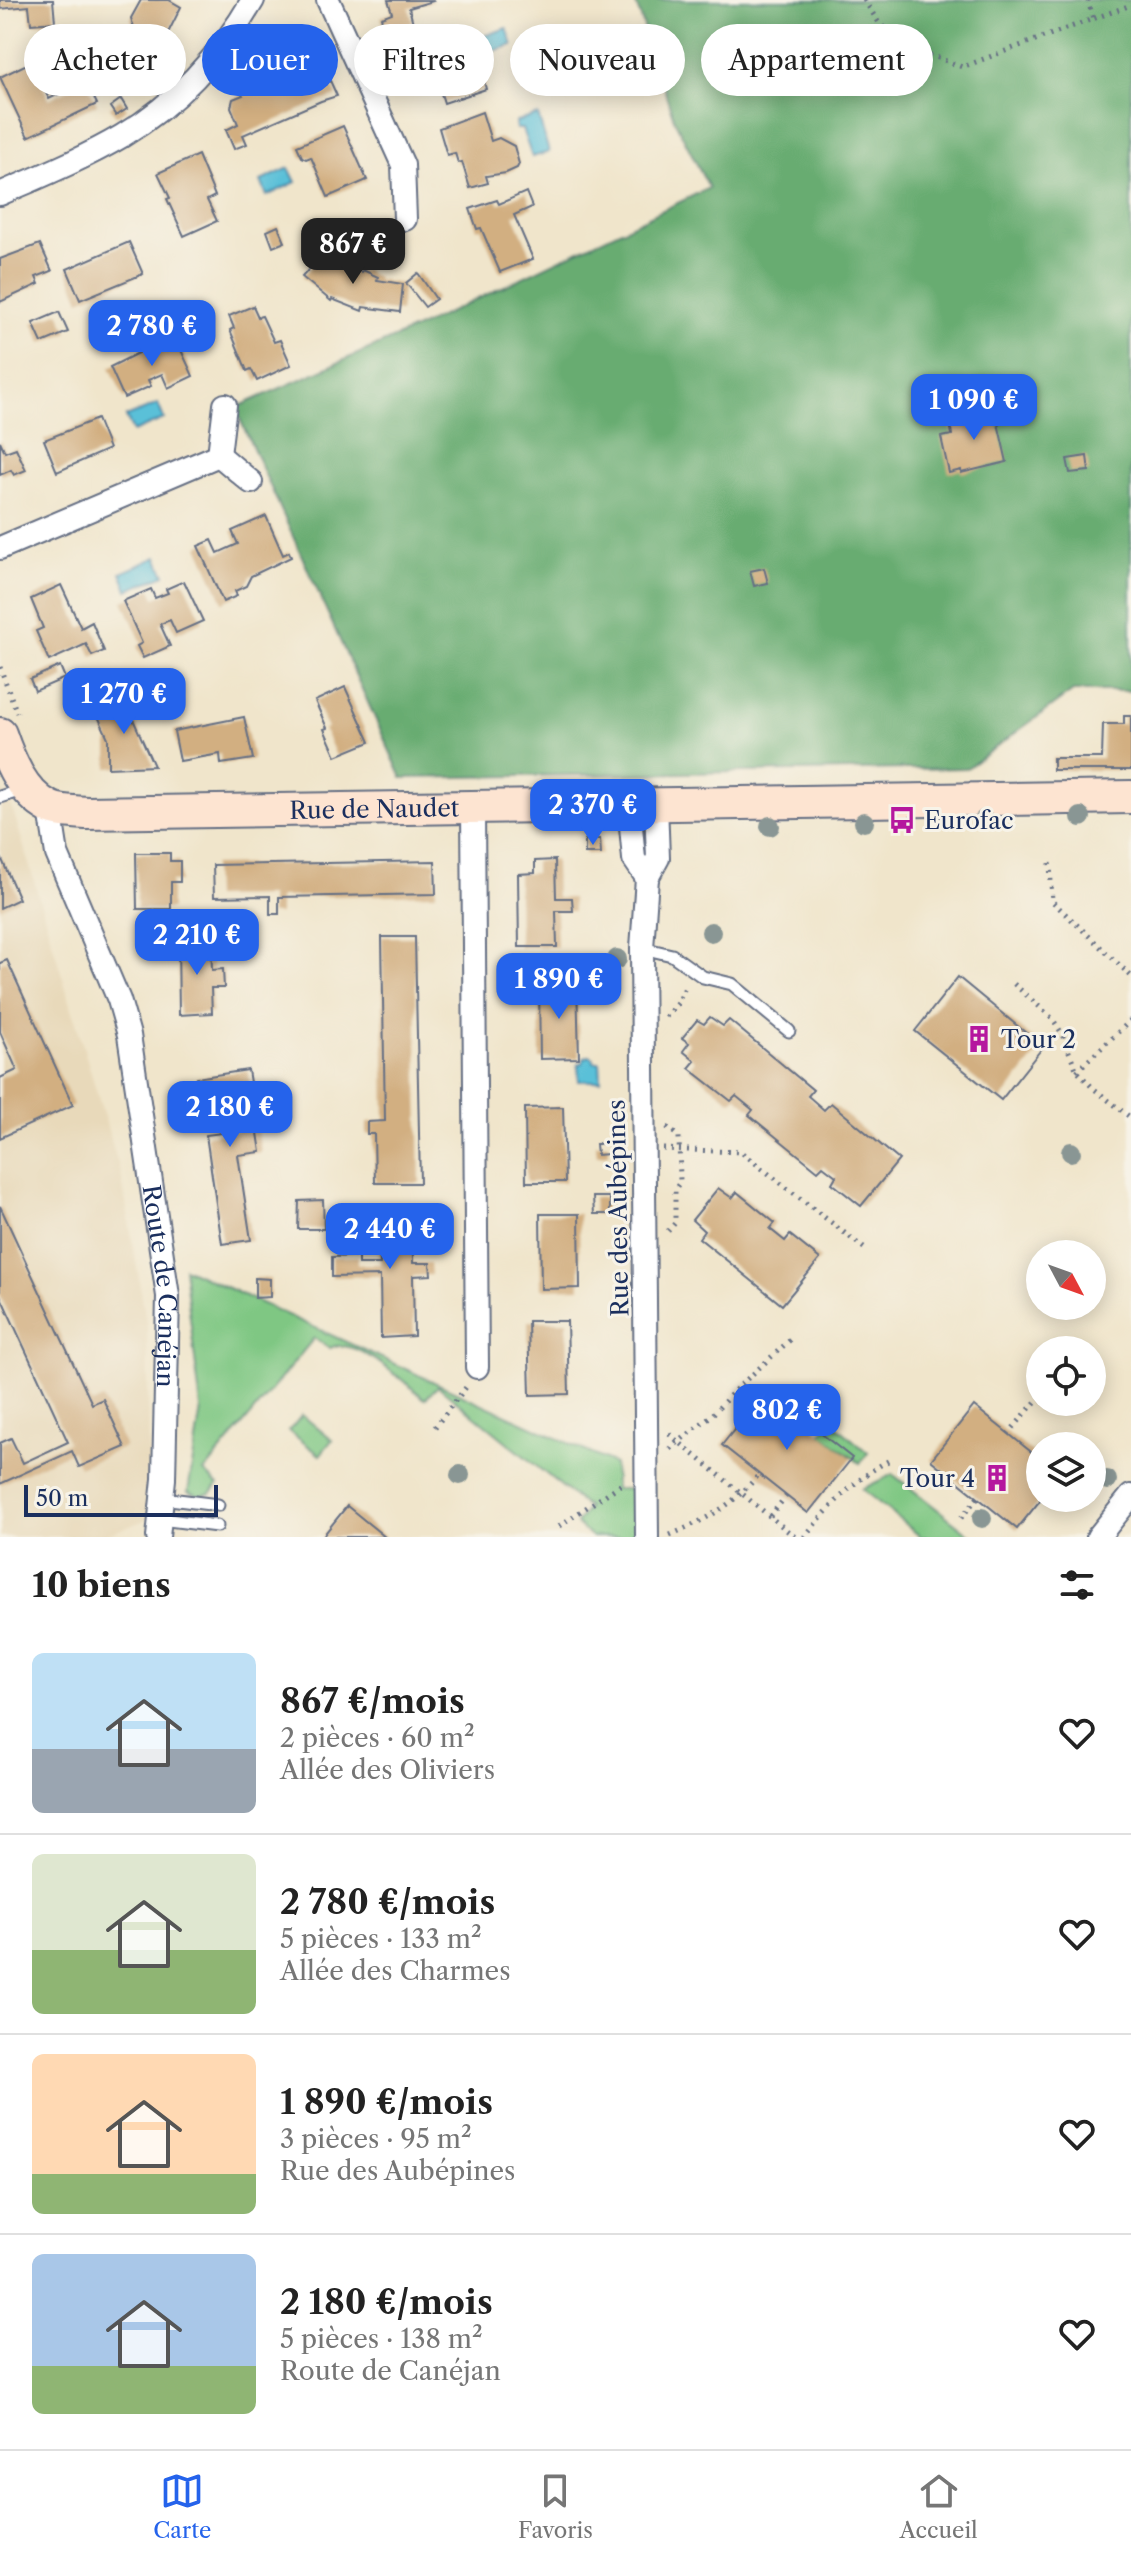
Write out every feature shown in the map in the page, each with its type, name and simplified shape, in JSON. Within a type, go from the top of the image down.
[{"type":"street","points":[[0,194],[92,152],[154,113],[215,58],[253,0]]},
{"type":"street","points":[[328,0],[403,165],[405,219]]},
{"type":"street","points":[[219,455],[225,405]]},
{"type":"street","points":[[219,455],[251,482]]},
{"type":"street","points":[[0,548],[219,455]]},
{"type":"street","name":"Route de Canéjan","points":[[0,734],[26,798],[57,854],[119,1000],[129,1035],[168,1296],[160,1518]]},
{"type":"street","name":"Rue de Naudet","points":[[26,798],[105,813],[1131,797]]},
{"type":"street","name":"Rue des Aubépines","points":[[643,805],[658,858],[647,878],[642,948],[647,1537]]},
{"type":"street","points":[[473,807],[477,1367]]},
{"type":"street","points":[[1098,1537],[1131,1496]]},
{"type":"lane","points":[[642,948],[672,955],[703,977],[732,984],[789,1031]]},
{"type":"lane","points":[[160,1518],[218,1505]]},
{"type":"lane","points":[[160,1518],[217,1526]]},
{"type":"path","points":[[864,0],[879,23],[902,44],[962,67],[1131,5]]},
{"type":"path","points":[[1088,0],[1093,19]]},
{"type":"path","points":[[1050,863],[1052,901],[1131,976]]},
{"type":"path","points":[[661,1024],[678,1003],[694,970]]},
{"type":"path","points":[[1014,984],[1052,1018],[1077,1071],[1131,1118]]},
{"type":"path","points":[[1077,1071],[1131,1020]]},
{"type":"path","points":[[660,1241],[675,1223],[675,1189],[680,1182],[679,1137],[663,1124]]},
{"type":"path","points":[[644,1149],[741,1152],[865,1249]]},
{"type":"path","points":[[559,1526],[618,1487],[647,1462],[664,1454],[713,1414],[790,1340]]},
{"type":"path","points":[[435,1427],[465,1389],[477,1367]]},
{"type":"path","points":[[1008,1434],[1026,1413]]},
{"type":"path","points":[[646,1416],[795,1537]]},
{"type":"path","points":[[804,1537],[830,1506],[867,1472],[888,1461]]},
{"type":"path","points":[[666,1537],[694,1524],[742,1494],[759,1474]]},
{"type":"path","points":[[770,1516],[787,1495]]},
{"type":"path","points":[[961,1518],[978,1497]]},
{"type":"shaded area","points":[[0,788],[12,807],[121,1174],[147,1327],[150,1518],[101,1537],[0,1537]]},
{"type":"green space","points":[[635,0],[1131,0],[1131,691],[1073,691],[967,768],[402,778],[235,408],[419,327],[709,188],[674,119],[666,96],[685,96],[685,24],[643,24]]},
{"type":"green space","points":[[184,1268],[614,1464],[615,1489],[635,1489],[637,1537],[592,1537],[576,1524],[588,1508],[438,1386],[425,1399],[366,1354],[353,1348],[330,1348],[314,1338],[204,1472],[218,1485],[211,1493],[200,1496],[188,1492],[201,1409]]},
{"type":"green space","points":[[302,1415],[332,1440],[320,1455],[289,1431]]},
{"type":"green space","points":[[831,1421],[868,1453],[860,1463],[821,1434]]},
{"type":"green space","points":[[893,1474],[973,1537],[921,1537],[862,1489]]},
{"type":"water","points":[[507,28],[510,46],[494,51],[494,32]]},
{"type":"water","points":[[538,115],[549,152],[532,157],[522,129],[516,129],[515,122]]},
{"type":"water","points":[[289,168],[296,182],[267,196],[261,181]]},
{"type":"water","points":[[158,404],[164,419],[133,432],[126,417]]},
{"type":"water","points":[[157,557],[165,575],[128,590],[121,573]]},
{"type":"water","points":[[590,1056],[594,1062],[600,1062],[601,1081],[579,1081],[578,1064]]},
{"type":"building","points":[[0,0],[53,0],[55,22],[31,24],[29,6],[0,9]]},
{"type":"building","points":[[141,0],[169,0],[181,7],[172,24],[133,24],[131,18]]},
{"type":"building","points":[[388,0],[433,1],[409,8],[413,23],[383,24],[381,17],[392,13]]},
{"type":"building","points":[[24,65],[24,96],[48,96],[49,99],[55,96],[93,96],[97,104],[28,137],[0,77]]},
{"type":"building","points":[[240,96],[337,96],[243,135],[247,144],[234,149],[226,130],[238,124],[231,107],[233,99]]},
{"type":"building","points":[[442,96],[465,96],[444,103]]},
{"type":"building","points":[[121,99],[127,109],[116,116],[110,107]]},
{"type":"building","points":[[482,112],[491,141],[499,138],[514,146],[519,164],[506,173],[486,176],[488,183],[470,188],[462,162],[458,163],[455,153],[447,155],[439,128]]},
{"type":"building","points":[[343,126],[367,180],[328,197],[311,157],[302,157],[297,146]]},
{"type":"building","points":[[198,155],[215,196],[207,200],[217,221],[184,236],[158,173]]},
{"type":"building","points":[[526,192],[532,207],[514,215],[533,259],[500,272],[470,209],[497,200],[499,204]]},
{"type":"building","points":[[278,226],[285,242],[273,247],[267,231]]},
{"type":"building","points":[[129,242],[143,274],[80,300],[67,269]]},
{"type":"building","points":[[40,244],[52,271],[36,277],[39,284],[0,302],[0,259]]},
{"type":"building","points":[[326,250],[348,268],[363,270],[378,277],[377,280],[403,284],[400,312],[363,307],[362,311],[331,301],[302,277]]},
{"type":"building","points":[[418,273],[436,299],[425,307],[406,283]]},
{"type":"building","points":[[253,306],[258,317],[262,316],[274,342],[280,340],[291,365],[257,381],[251,369],[247,371],[230,330],[234,328],[229,316]]},
{"type":"building","points":[[59,312],[68,332],[42,343],[33,323]]},
{"type":"building","points":[[175,337],[193,376],[168,388],[162,374],[148,380],[151,386],[124,398],[110,367]]},
{"type":"building","points":[[975,409],[977,414],[995,410],[1007,462],[949,473],[941,437],[952,435],[949,417]]},
{"type":"building","points":[[97,419],[109,449],[57,472],[44,440]]},
{"type":"building","points":[[0,441],[5,452],[16,448],[26,470],[14,475],[11,470],[0,475]]},
{"type":"building","points":[[1087,456],[1089,471],[1070,473],[1067,459]]},
{"type":"building","points":[[266,516],[283,555],[289,552],[291,557],[251,576],[246,586],[235,591],[237,596],[223,602],[198,546],[212,540],[218,553],[238,544],[232,531]]},
{"type":"building","points":[[764,568],[768,583],[754,586],[750,571]]},
{"type":"building","points":[[184,581],[203,621],[176,633],[170,620],[160,624],[170,646],[143,658],[137,646],[142,643],[123,601],[151,589],[155,598]]},
{"type":"building","points":[[61,585],[81,628],[92,622],[104,651],[92,656],[86,644],[49,661],[36,631],[43,628],[31,599]]},
{"type":"building","points":[[60,666],[65,678],[35,691],[30,679]]},
{"type":"building","points":[[345,687],[370,742],[336,756],[315,701]]},
{"type":"building","points":[[135,697],[142,712],[132,717],[154,766],[108,768],[108,738],[97,714]]},
{"type":"building","points":[[1124,716],[1131,716],[1131,770],[1053,770],[1053,758],[1102,758],[1103,724],[1124,724]]},
{"type":"building","points":[[244,717],[253,759],[221,764],[220,754],[180,761],[174,731]]},
{"type":"building","points":[[600,839],[601,854],[585,854],[585,840]]},
{"type":"building","points":[[136,853],[170,853],[170,861],[180,861],[180,882],[171,882],[171,909],[137,909]]},
{"type":"building","points":[[0,855],[19,899],[0,908]]},
{"type":"building","points":[[555,860],[556,898],[572,898],[573,911],[556,911],[557,947],[519,947],[518,874],[535,873],[535,861]]},
{"type":"building","points":[[435,861],[436,894],[279,897],[279,914],[270,914],[270,896],[214,897],[213,865]]},
{"type":"building","points":[[382,937],[415,937],[420,1183],[375,1183],[374,1134],[367,1134],[367,1122],[385,1121]]},
{"type":"building","points":[[178,940],[211,940],[212,970],[223,969],[224,988],[211,988],[212,1013],[179,1015]]},
{"type":"building","points":[[7,960],[73,1105],[0,1138],[0,1078],[17,1070],[0,1032],[0,963]]},
{"type":"building","name":"Tour 2","points":[[958,977],[1043,1047],[1001,1100],[915,1031]]},
{"type":"building","points":[[577,982],[579,1058],[540,1059],[539,983]]},
{"type":"building","points":[[710,1017],[723,1026],[729,1020],[813,1090],[808,1096],[824,1110],[831,1103],[899,1160],[861,1206],[832,1183],[836,1176],[823,1166],[818,1171],[749,1115],[753,1110],[736,1096],[731,1101],[689,1068],[695,1061],[683,1051],[689,1043],[682,1038],[697,1020],[704,1024]]},
{"type":"building","points":[[248,1070],[261,1152],[238,1155],[251,1240],[222,1244],[206,1135],[237,1131],[233,1107],[200,1112],[196,1078]]},
{"type":"building","points":[[563,1107],[565,1182],[526,1182],[525,1108]]},
{"type":"building","points":[[596,1144],[609,1144],[609,1154],[597,1155]]},
{"type":"building","points":[[718,1188],[732,1198],[737,1192],[775,1223],[770,1229],[785,1241],[790,1235],[820,1259],[782,1305],[699,1238],[704,1231],[692,1220]]},
{"type":"building","points":[[593,1197],[610,1197],[610,1214],[594,1214]]},
{"type":"building","points":[[323,1200],[324,1229],[298,1229],[299,1201]]},
{"type":"building","points":[[0,1206],[92,1404],[103,1399],[125,1447],[79,1467],[72,1451],[0,1484],[0,1443],[11,1438],[23,1463],[68,1442],[0,1295]]},
{"type":"building","points":[[412,1214],[413,1263],[430,1263],[431,1275],[413,1276],[414,1336],[381,1338],[380,1276],[332,1277],[332,1257],[358,1256],[358,1264],[380,1264],[379,1241],[367,1241],[367,1215]]},
{"type":"building","points":[[540,1214],[579,1214],[580,1288],[541,1289]]},
{"type":"building","points":[[255,1278],[270,1279],[270,1297],[255,1298]]},
{"type":"building","points":[[528,1321],[567,1321],[569,1394],[530,1395]]},
{"type":"building","points":[[766,1390],[852,1458],[808,1513],[722,1445]]},
{"type":"building","name":"Tour 4","points":[[974,1406],[1026,1448],[1026,1512],[1031,1512],[1017,1529],[931,1460]]},
{"type":"building","points":[[347,1506],[385,1537],[322,1537]]},
{"type":"place","name":"Eurofac","points":[[902,820]]},
{"type":"place","name":"Tour 2","points":[[979,1039]]},
{"type":"place","name":"Tour 4","points":[[997,1478]]}]
